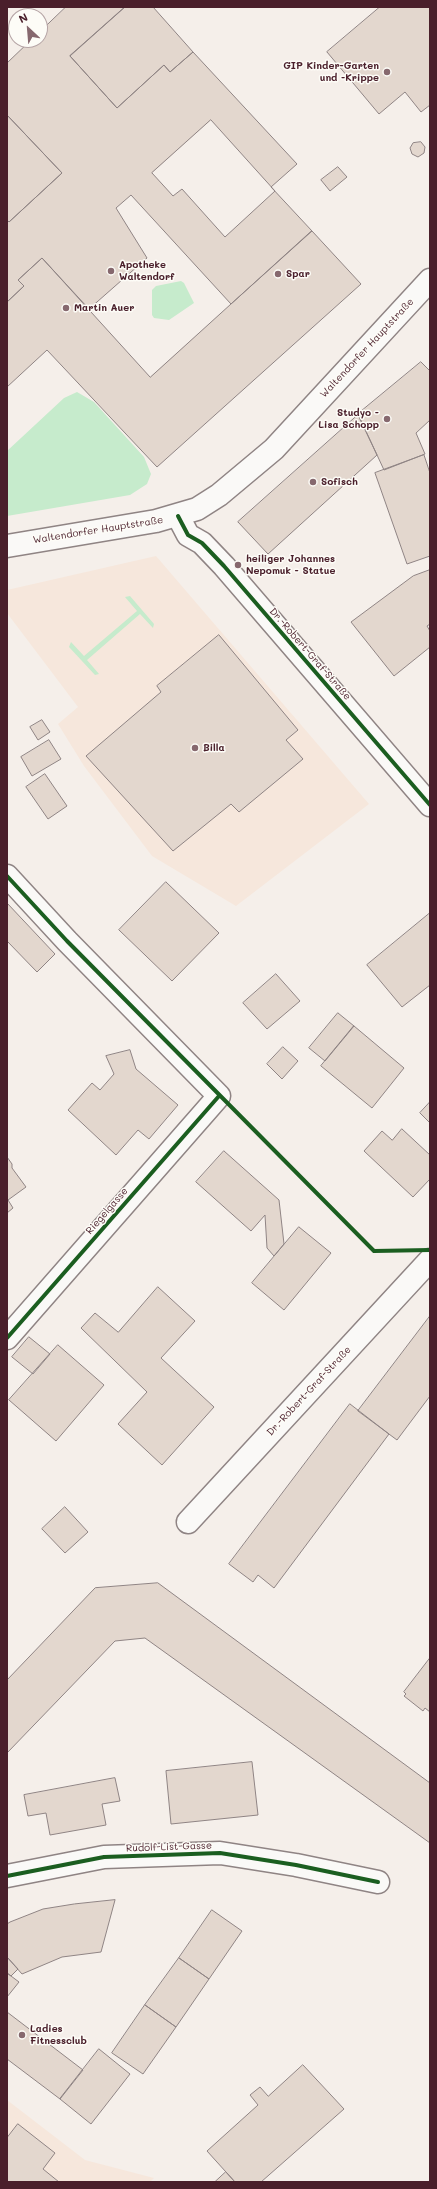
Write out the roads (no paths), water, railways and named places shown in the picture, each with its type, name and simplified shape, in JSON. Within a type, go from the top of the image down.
[{"type":"street","name":"Waltendorfer Hauptstraße","points":[[7,546],[178,516],[197,509],[219,495],[274,449],[430,280]]},
{"type":"street","name":"Dr.-Robert-Graf-Straße","points":[[178,516],[188,535],[202,544],[214,558],[224,566],[430,805]]},
{"type":"street","name":"Riegelgasse","points":[[7,876],[66,941],[219,1096],[7,1338]]},
{"type":"street","name":"Dr.-Robert-Graf-Straße","points":[[188,1522],[430,1260]]},
{"type":"street","name":"Rudolf-List-Gasse","points":[[7,1876],[104,1857],[220,1854],[296,1865],[378,1882]]},
{"type":"place","name":"GIP Kinder-Garten und -Krippe","points":[[387,72]]},
{"type":"place","name":"Apotheke Waltendorf","points":[[111,271]]},
{"type":"place","name":"Spar","points":[[278,274]]},
{"type":"place","name":"Martin Auer","points":[[66,308]]},
{"type":"place","name":"Studyo - Lisa Schopp","points":[[387,419]]},
{"type":"place","name":"Sofisch","points":[[313,482]]},
{"type":"place","name":"heiliger Johannes Nepomuk - Statue","points":[[238,565]]},
{"type":"place","name":"Billa","points":[[195,748]]},
{"type":"place","name":"Ladies Fitnessclub","points":[[22,2035]]}]
